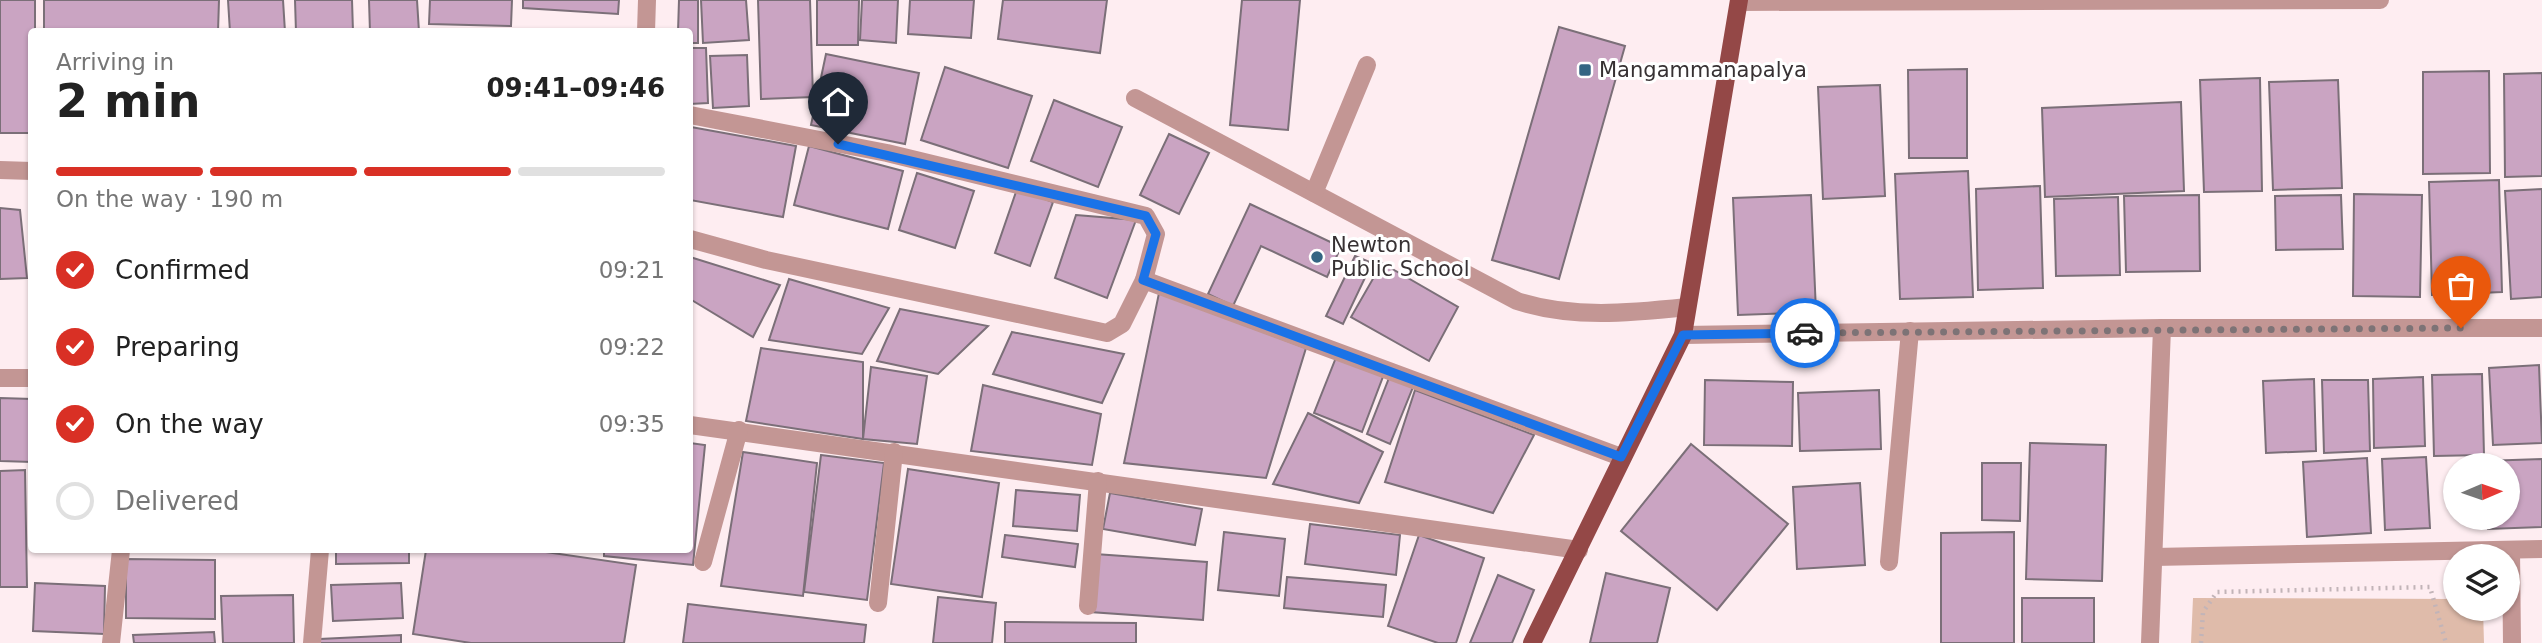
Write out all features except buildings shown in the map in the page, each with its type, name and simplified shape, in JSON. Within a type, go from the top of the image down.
[{"type":"main road","points":[[1532,643],[1683,335],[1739,1]]},
{"type":"street","points":[[646,28],[647,0]]},
{"type":"street","points":[[1739,1],[2380,0]]},
{"type":"street","points":[[1314,193],[1367,65]]},
{"type":"street","points":[[1135,98],[1517,300],[1545,310],[1634,313],[1687,307]]},
{"type":"street","points":[[693,117],[887,153],[1146,216],[1156,234],[1143,280],[1122,324],[1107,333],[766,260],[693,241]]},
{"type":"street","points":[[0,170],[28,171]]},
{"type":"street","points":[[1143,280],[1621,457]]},
{"type":"street","points":[[1683,335],[2162,328],[2542,328]]},
{"type":"street","points":[[2150,643],[2162,328]]},
{"type":"street","points":[[1889,562],[1910,331]]},
{"type":"street","points":[[0,378],[28,379]]},
{"type":"street","points":[[693,425],[1579,550]]},
{"type":"street","points":[[703,562],[739,430]]},
{"type":"street","points":[[878,603],[894,452]]},
{"type":"street","points":[[1088,606],[1098,481]]},
{"type":"street","points":[[2520,550],[2542,549]]},
{"type":"street","points":[[2154,556],[2443,551]]},
{"type":"street","points":[[111,643],[121,553]]},
{"type":"street","points":[[312,643],[320,553]]},
{"type":"street","points":[[2512,621],[2512,643]]},
{"type":"path","points":[[2201,643],[2203,612],[2217,592],[2430,587],[2446,643]]},
{"type":"shaded area","points":[[2193,598],[2443,599],[2443,621],[2483,621],[2484,643],[2191,643]]},
{"type":"way so far","points":[[1805,333],[2162,328],[2461,328]]},
{"type":"place","name":"Mangammanapalya","points":[[1585,70]]},
{"type":"place","name":"Newton Public School","points":[[1317,257]]},
{"type":"route","points":[[838,144],[887,153],[1146,216],[1156,234],[1143,280],[1621,457],[1683,335],[1805,333]]}]
